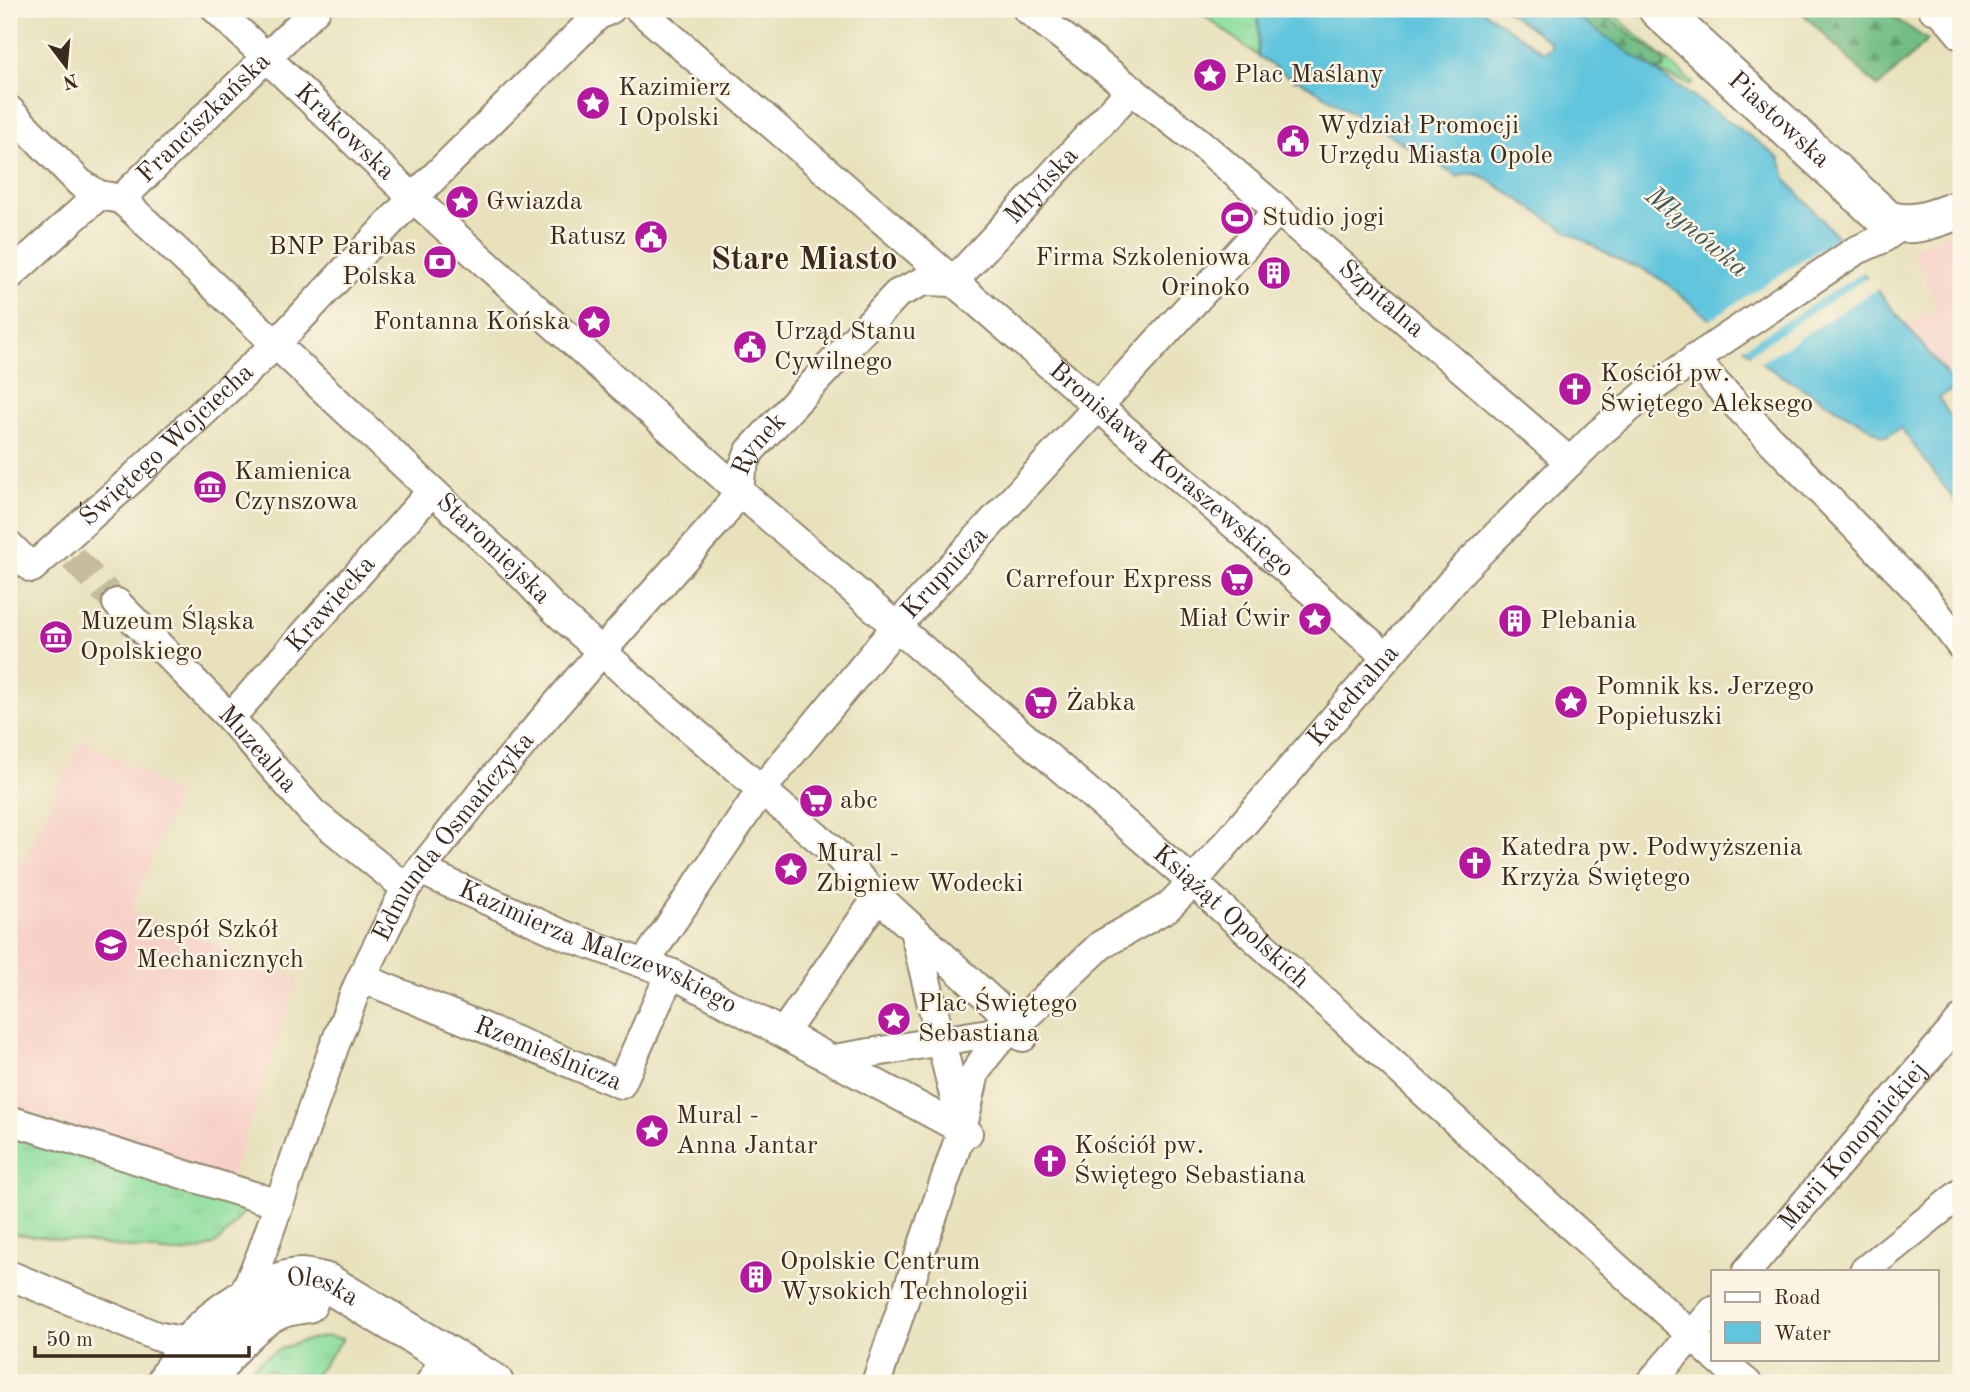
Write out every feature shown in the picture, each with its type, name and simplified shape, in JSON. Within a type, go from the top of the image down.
[{"type":"street","name":"Krakowska","points":[[216,9],[258,65],[413,198]]},
{"type":"street","name":"Franciszkańska","points":[[9,276],[118,201],[317,9]]},
{"type":"street","points":[[413,198],[597,16],[611,9]]},
{"type":"street","points":[[639,9],[953,282]]},
{"type":"street","name":"Szpitalna","points":[[1027,9],[1132,89],[1278,210],[1570,461]]},
{"type":"street","name":"Piastowska","points":[[1658,9],[1887,220],[1902,225]]},
{"type":"street","points":[[1938,9],[1961,35]]},
{"type":"street","name":"Młyńska","points":[[953,282],[1132,89]]},
{"type":"street","name":"Staromiejska","points":[[9,110],[79,183],[118,201],[278,342],[555,610],[832,850],[875,894]]},
{"type":"street","name":"Świętego Wojciecha","points":[[9,545],[32,568],[66,551],[132,480],[278,342],[413,198]]},
{"type":"street","name":"Rynek","points":[[413,198],[739,491]]},
{"type":"street","points":[[1902,225],[1961,209]]},
{"type":"street","name":"Krupnicza","points":[[645,962],[762,789],[896,627],[1278,210]]},
{"type":"street","name":"Katedralna","points":[[1018,1033],[1101,945],[1168,907],[1193,882],[1463,569],[1570,461],[1631,405],[1695,358],[1855,251],[1882,239],[1902,225]]},
{"type":"street","name":"Rynek","points":[[739,491],[741,472],[750,451],[897,294],[924,281],[953,282]]},
{"type":"street","name":"Bronisława Koraszewskiego","points":[[953,282],[1387,657]]},
{"type":"street","points":[[1695,358],[1717,385],[1927,600],[1961,646]]},
{"type":"street","name":"Krawiecka","points":[[230,718],[432,491]]},
{"type":"street","name":"Książąt Opolskich","points":[[739,491],[1193,882],[1711,1353]]},
{"type":"street","name":"Edmunda Osmańczyka","points":[[250,1308],[266,1241],[334,1047],[362,978],[413,879],[602,651],[722,516],[739,491]]},
{"type":"street","name":"Muzealna","points":[[117,603],[230,718],[313,813],[413,879]]},
{"type":"street","name":"Kazimierza Malczewskiego","points":[[413,879],[645,962],[780,1030]]},
{"type":"street","points":[[965,1132],[780,1030],[875,894],[997,1006],[1018,1033]]},
{"type":"street","points":[[914,930],[965,1132]]},
{"type":"street","name":"Rzemieślnicza","points":[[362,978],[621,1084],[663,990],[673,974]]},
{"type":"street","name":"Marii Konopnickiej","points":[[1747,1270],[1961,1020]]},
{"type":"street","points":[[834,1059],[941,1041],[1018,1033]]},
{"type":"street","points":[[876,1383],[965,1132],[975,1073],[995,1045],[1018,1033]]},
{"type":"street","points":[[9,1120],[279,1204]]},
{"type":"street","points":[[1865,1270],[1961,1193]]},
{"type":"street","points":[[9,1275],[156,1336],[176,1340],[186,1349]]},
{"type":"street","name":"Oleska","points":[[166,1383],[186,1349],[205,1328],[250,1308],[300,1278],[327,1283],[366,1306],[438,1369],[494,1383]]},
{"type":"street","points":[[207,1383],[250,1308]]},
{"type":"street","points":[[1650,1383],[1711,1313]]},
{"type":"shaded area","points":[[1961,228],[1961,372],[1952,378],[1904,324],[1938,308],[1912,248]]},
{"type":"shaded area","name":"Zespół Szkół Mechanicznych","points":[[82,738],[178,794],[131,911],[298,978],[230,1182],[9,1104],[9,861],[21,866]]},
{"type":"green space","points":[[1196,9],[1257,9],[1258,56]]},
{"type":"green space","points":[[1566,9],[1607,9],[1693,83],[1691,85],[1654,70]]},
{"type":"green space","points":[[1566,9],[1597,9],[1663,59],[1663,69],[1654,70]]},
{"type":"green space","points":[[1798,9],[1881,9],[1928,40],[1878,87]]},
{"type":"green space","points":[[9,1128],[247,1208],[217,1242],[210,1247],[189,1252],[174,1253],[9,1233]]},
{"type":"green space","points":[[327,1336],[343,1339],[309,1383],[288,1383],[269,1369],[257,1383],[245,1383],[241,1380],[259,1362],[279,1349]]},
{"type":"water","name":"Młynówka","points":[[1257,9],[1480,9],[1543,52],[1550,48],[1550,42],[1504,9],[1566,9],[1761,144],[1780,159],[1787,181],[1835,234],[1862,272],[1957,387],[1939,398],[1961,434],[1961,509],[1901,428],[1885,437],[1767,367],[1665,282],[1565,230],[1484,177],[1471,173],[1458,177],[1297,79],[1295,81],[1258,56]]},
{"type":"pier","points":[[1840,236],[1865,271],[1741,349],[1708,321]]},
{"type":"pier","points":[[1869,276],[1879,288],[1758,364],[1748,355]]},
{"type":"tunnel","points":[[73,558],[117,603]]},
{"type":"place","name":"Plac Maślany","points":[[1210,75]]},
{"type":"place","name":"Kazimierz I Opolski","points":[[593,103]]},
{"type":"place","name":"Wydział Promocji Urzędu Miasta Opole","points":[[1293,141]]},
{"type":"place","name":"Gwiazda","points":[[462,202]]},
{"type":"place","name":"Studio jogi","points":[[1237,218]]},
{"type":"place","name":"Ratusz","points":[[651,237]]},
{"type":"place","name":"BNP Paribas Polska","points":[[440,262]]},
{"type":"place","name":"Firma Szkoleniowa Orinoko","points":[[1274,273]]},
{"type":"place","name":"Fontanna Końska","points":[[594,322]]},
{"type":"place","name":"Urząd Stanu Cywilnego","points":[[750,347]]},
{"type":"place","name":"Kościół pw. Świętego Aleksego","points":[[1575,389]]},
{"type":"place","name":"Kamienica Czynszowa","points":[[210,487]]},
{"type":"place","name":"Carrefour Express","points":[[1237,580]]},
{"type":"place","name":"Miał Ćwir","points":[[1315,619]]},
{"type":"place","name":"Plebania","points":[[1515,621]]},
{"type":"place","name":"Muzeum Śląska Opolskiego","points":[[56,637]]},
{"type":"place","name":"Pomnik ks. Jerzego Popiełuszki","points":[[1571,702]]},
{"type":"place","name":"Żabka","points":[[1041,703]]},
{"type":"place","name":"abc","points":[[816,801]]},
{"type":"place","name":"Katedra pw. Podwyższenia Krzyża Świętego","points":[[1475,863]]},
{"type":"place","name":"Mural - Zbigniew Wodecki","points":[[791,869]]},
{"type":"place","name":"Zespół Szkół Mechanicznych","points":[[111,945]]},
{"type":"place","name":"Plac Świętego Sebastiana","points":[[894,1019]]},
{"type":"place","name":"Mural - Anna Jantar","points":[[652,1131]]},
{"type":"place","name":"Kościół pw. Świętego Sebastiana","points":[[1050,1161]]},
{"type":"place","name":"Opolskie Centrum Wysokich Technologii","points":[[756,1277]]},
{"type":"district","name":"Stare Miasto","points":[[804,260]]}]
